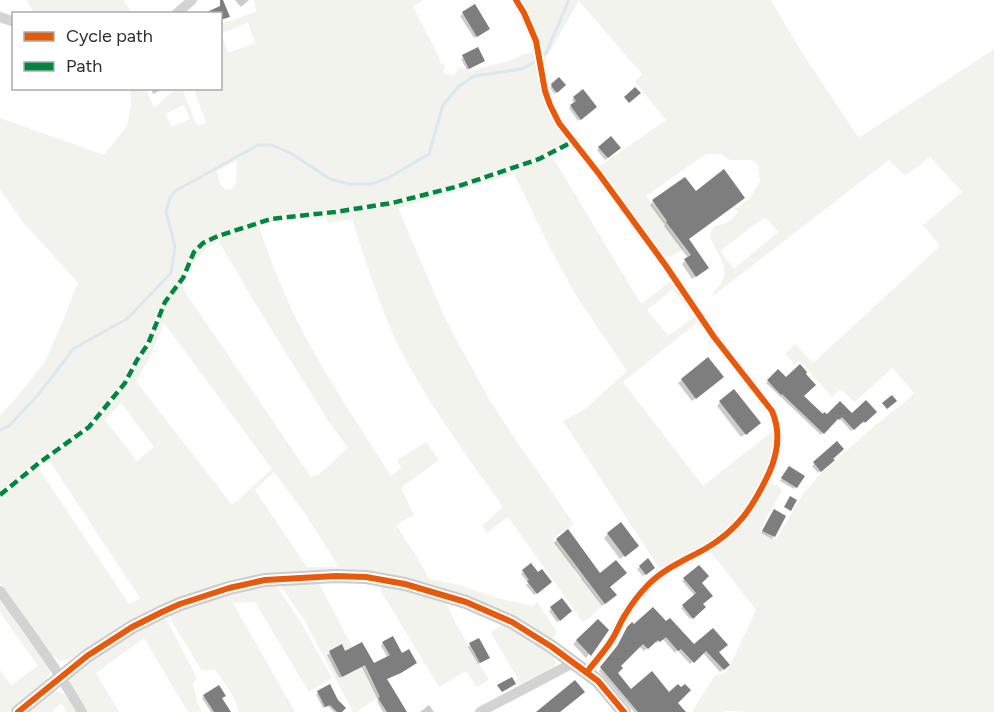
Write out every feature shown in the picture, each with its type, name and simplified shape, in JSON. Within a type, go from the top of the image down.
[{"type":"street","points":[[178,12],[192,0]]},
{"type":"street","points":[[516,0],[536,40],[545,91],[559,123],[660,258],[714,337],[772,411],[777,423],[774,463],[754,503],[739,523],[708,547],[661,574],[648,585],[633,602],[614,637],[587,672]]},
{"type":"street","points":[[18,712],[87,656],[132,627],[180,604],[229,588],[265,580],[319,576],[366,577],[405,584],[466,602],[512,622],[587,672],[598,681],[624,712]]},
{"type":"street","points":[[0,591],[62,677],[82,712]]},
{"type":"street","points":[[480,712],[573,663]]},
{"type":"shaded area","points":[[26,0],[123,0],[131,12],[33,12]]},
{"type":"shaded area","points":[[254,0],[423,0],[413,7],[441,64],[445,65],[443,73],[453,76],[460,67],[469,71],[536,52],[566,138],[566,142],[556,149],[498,172],[430,192],[336,211],[278,216],[278,220],[258,224],[297,321],[335,388],[391,476],[401,468],[397,460],[426,442],[439,460],[401,488],[414,515],[396,525],[429,579],[533,606],[537,602],[556,630],[551,640],[373,574],[183,596],[121,625],[72,658],[60,661],[51,654],[0,584],[0,497],[43,461],[91,428],[130,380],[149,345],[162,311],[158,311],[146,343],[125,380],[90,425],[42,457],[0,493],[0,415],[44,363],[78,283],[24,223],[0,190],[0,118],[104,155],[127,126],[131,105],[130,90],[146,90],[154,108],[174,90],[183,90],[197,126],[206,123],[194,90],[222,90],[222,34],[222,24],[256,12]],"holes":[[[248,22],[255,43],[228,53],[222,34]],[[184,105],[190,119],[172,127],[165,114]],[[237,160],[236,183],[232,189],[226,190],[220,185],[217,171]],[[217,238],[329,422],[348,448],[319,474],[311,477],[181,286],[190,265]],[[164,323],[272,469],[232,505],[136,381],[149,359]],[[121,403],[154,447],[137,461],[105,420]],[[49,460],[140,598],[129,604],[38,467]],[[274,472],[305,514],[339,567],[307,567],[255,490]]]},
{"type":"shaded area","points":[[519,0],[771,0],[799,48],[860,137],[994,49],[994,712],[692,712],[715,675],[724,673],[730,666],[756,610],[710,551],[766,486],[772,484],[779,486],[782,491],[759,531],[776,540],[803,494],[819,475],[914,393],[892,368],[855,402],[840,389],[832,397],[800,361],[795,364],[785,354],[795,344],[813,363],[940,246],[923,225],[962,192],[930,157],[905,176],[889,160],[713,296],[712,294],[723,278],[724,271],[710,235],[715,227],[726,223],[739,212],[735,209],[750,198],[760,181],[758,165],[752,160],[730,160],[721,154],[706,154],[646,196],[684,249],[664,257],[597,168],[666,120],[635,82],[642,74],[579,1],[545,60]],"holes":[[[765,217],[778,232],[734,269],[720,251]]]},
{"type":"shaded area","points":[[551,154],[641,304],[672,280],[699,321],[623,382],[703,486],[774,430],[771,461],[751,502],[727,530],[661,571],[563,421],[585,409],[627,371],[574,292],[514,174],[398,208],[445,318],[489,399],[574,524],[553,538],[576,568],[574,570],[580,579],[583,578],[603,605],[583,622],[508,517],[487,533],[482,526],[503,507],[411,370],[380,301],[352,219],[328,223],[325,215],[377,207],[445,191],[492,178]],"holes":[[[673,289],[694,317],[668,336],[647,310]]]},
{"type":"shaded area","points":[[318,582],[379,697],[356,712],[353,712],[305,621],[280,585]]},
{"type":"shaded area","points":[[276,585],[302,624],[332,678],[309,692],[255,602],[233,603],[295,712],[237,712],[239,711],[233,696],[215,669],[202,671],[171,620],[171,613],[242,590]]},
{"type":"shaded area","points":[[381,586],[414,591],[445,600],[457,626],[489,680],[477,687],[466,671],[439,687],[381,591]]},
{"type":"shaded area","points":[[0,596],[50,669],[48,677],[39,687],[8,712],[0,712],[0,670],[11,685],[38,666],[0,612]]},
{"type":"shaded area","points":[[163,618],[167,621],[197,678],[193,684],[202,712],[188,712],[144,638],[96,673],[119,712],[85,712],[69,683],[69,678],[121,638]]},
{"type":"shaded area","points":[[503,624],[534,640],[548,651],[556,663],[553,668],[521,684],[491,633]]},
{"type":"shaded area","points":[[54,691],[66,695],[78,712],[67,712],[61,703],[53,710],[54,712],[25,712]]},
{"type":"building","points":[[220,0],[223,0],[230,17],[222,19],[222,12],[207,12],[220,6]]},
{"type":"building","points":[[475,4],[490,29],[477,37],[462,12]]},
{"type":"building","points":[[478,47],[485,61],[469,69],[462,55]]},
{"type":"building","points":[[559,77],[566,85],[557,93],[551,84]]},
{"type":"building","points":[[635,87],[641,93],[629,103],[624,97]]},
{"type":"building","points":[[583,89],[597,107],[581,120],[570,105],[576,101],[573,97]]},
{"type":"building","points":[[611,136],[621,148],[608,158],[598,147]]},
{"type":"building","points":[[724,169],[745,198],[689,239],[709,268],[696,277],[684,259],[691,255],[652,200],[685,177],[696,191]]},
{"type":"building","points":[[708,357],[724,377],[696,399],[681,379]]},
{"type":"building","points":[[800,364],[816,385],[804,396],[823,414],[824,412],[827,414],[840,401],[852,413],[866,400],[877,412],[854,430],[842,417],[824,434],[767,380],[778,369],[786,377]]},
{"type":"building","points":[[734,389],[761,423],[746,435],[719,401]]},
{"type":"building","points":[[892,395],[897,401],[887,409],[882,403]]},
{"type":"building","points":[[837,441],[844,449],[821,472],[813,462]]},
{"type":"building","points":[[789,466],[805,476],[797,488],[781,478]]},
{"type":"building","points":[[790,496],[797,500],[791,511],[784,507]]},
{"type":"building","points":[[774,509],[786,516],[775,537],[762,531]]},
{"type":"building","points":[[621,522],[639,546],[625,557],[607,533]]},
{"type":"building","points":[[568,529],[600,573],[616,560],[627,573],[610,587],[617,595],[605,604],[556,539]]},
{"type":"building","points":[[648,558],[655,568],[646,575],[639,566]]},
{"type":"building","points":[[531,563],[538,572],[542,569],[552,582],[537,594],[522,570]]},
{"type":"building","points":[[699,565],[709,576],[702,583],[713,596],[703,604],[706,607],[693,619],[682,605],[696,593],[683,578]]},
{"type":"building","points":[[562,598],[572,611],[560,621],[550,607]]},
{"type":"building","points":[[653,607],[666,621],[670,618],[694,644],[713,628],[728,645],[719,652],[730,665],[724,670],[706,651],[694,663],[681,649],[678,651],[666,637],[660,642],[658,640],[648,649],[643,644],[621,666],[623,668],[618,673],[631,689],[652,671],[669,692],[678,684],[681,687],[685,684],[691,690],[678,703],[686,712],[638,712],[600,667],[618,645],[627,627],[632,622],[634,624]]},
{"type":"building","points":[[598,619],[609,630],[591,656],[576,640]]},
{"type":"building","points":[[393,636],[402,653],[409,649],[417,663],[387,679],[407,712],[387,712],[378,698],[380,697],[365,665],[342,677],[329,651],[342,644],[345,651],[362,642],[374,663],[390,655],[382,642]]},
{"type":"building","points":[[479,638],[490,658],[480,663],[469,643]]},
{"type":"building","points":[[512,677],[516,684],[502,692],[497,685]]},
{"type":"building","points":[[575,680],[585,692],[560,712],[536,712]]},
{"type":"building","points":[[330,684],[338,700],[346,708],[342,712],[337,712],[330,705],[325,707],[317,691]]},
{"type":"building","points":[[219,685],[226,696],[222,698],[231,712],[214,712],[203,695]]},
{"type":"waterway","points":[[542,57],[547,51],[569,0]]},
{"type":"waterway","points":[[0,430],[9,426],[38,395],[74,348],[127,319],[171,273],[175,247],[166,211],[175,191],[258,145],[272,145],[292,154],[330,179],[349,184],[371,184],[388,178],[429,154],[443,105],[458,87],[474,76],[522,69],[536,61]]},
{"type":"marked path","points":[[0,495],[89,427],[125,383],[148,344],[165,302],[183,278],[194,252],[203,243],[271,219],[392,203],[459,186],[539,159],[572,142]]},
{"type":"cycle path","points":[[516,0],[536,41],[545,91],[559,123],[666,266],[714,337],[772,411],[777,427],[776,450],[769,473],[757,497],[743,517],[717,542],[653,580],[630,607],[614,636],[587,672]]},
{"type":"cycle path","points":[[18,712],[87,656],[132,627],[180,604],[229,588],[265,580],[336,576],[366,577],[405,584],[466,602],[512,622],[552,647],[598,681],[624,712]]}]
